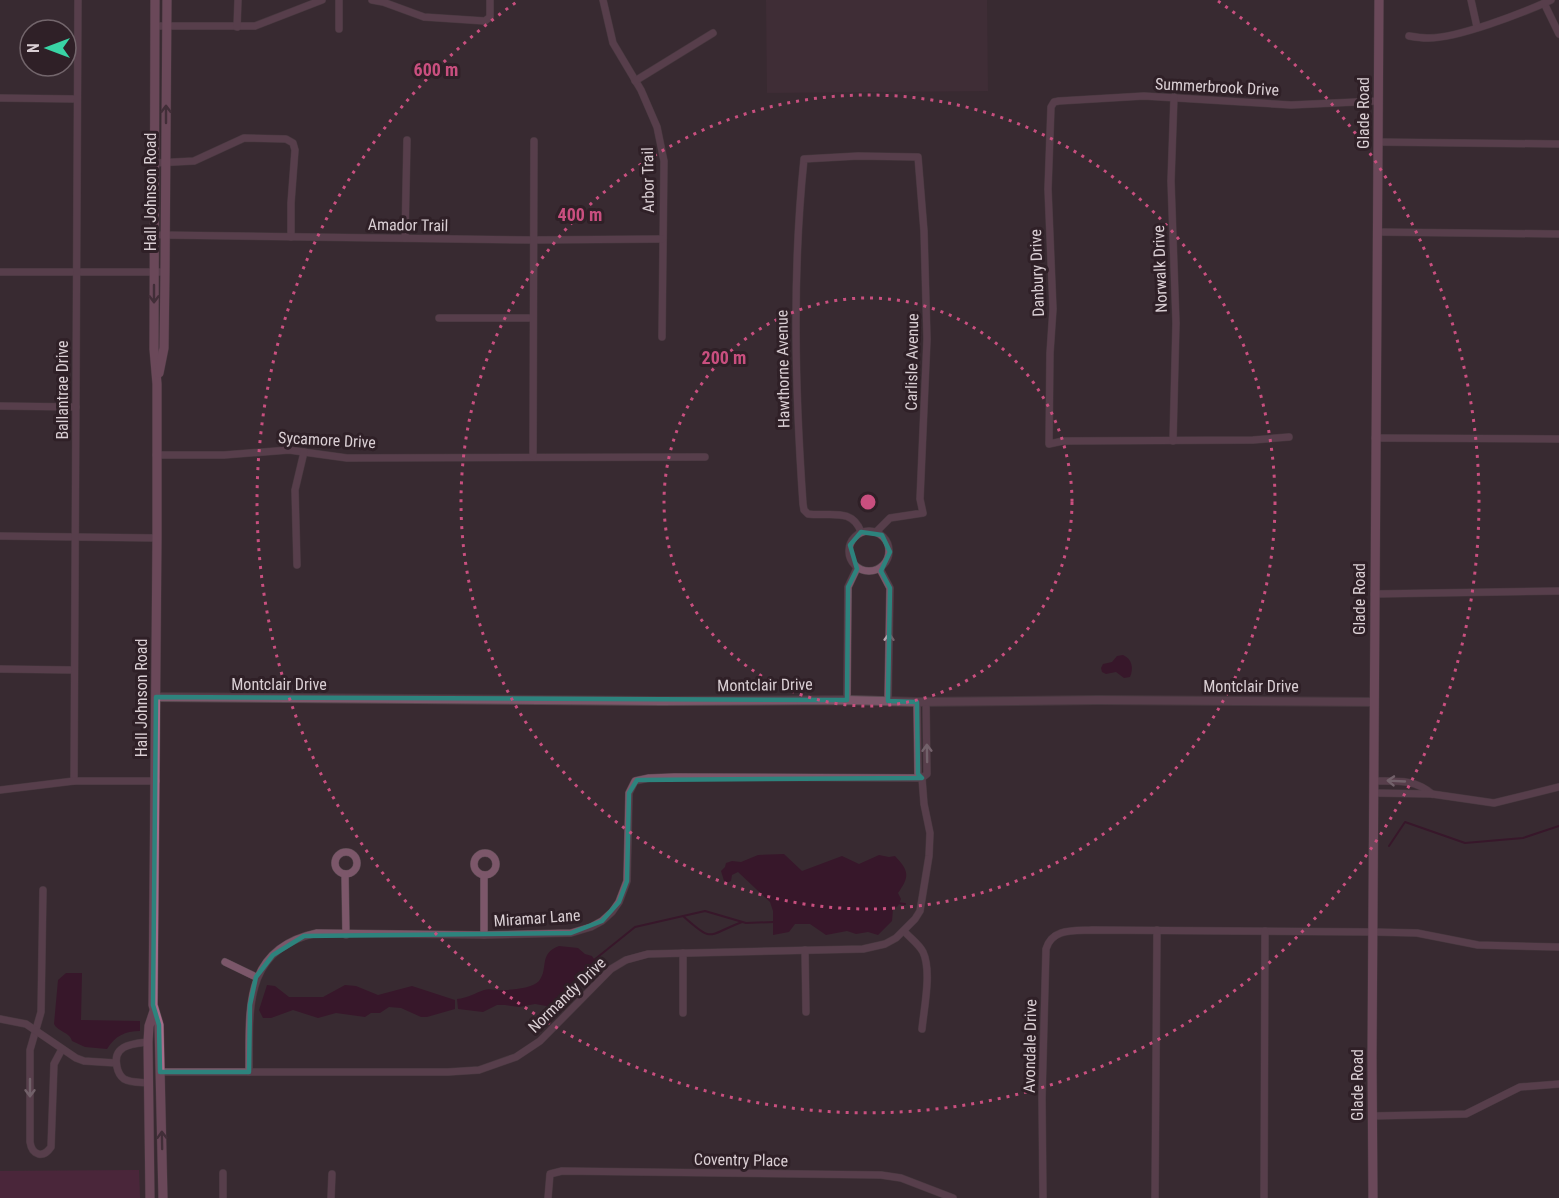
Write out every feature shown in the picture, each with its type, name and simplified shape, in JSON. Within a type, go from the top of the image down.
[{"type":"main road","name":"Hall Johnson Road","points":[[150,1198],[148,1042],[149,1026],[154,1011],[156,781],[155,0]]},
{"type":"main road","name":"Hall Johnson Road","points":[[157,384],[164,348],[167,0]]},
{"type":"main road","name":"Glade Road","points":[[1373,1198],[1374,594],[1379,0]]},
{"type":"main road","name":"Hall Johnson Road","points":[[154,1011],[159,1025],[163,1198]]},
{"type":"street","name":"Ballantrae Drive","points":[[74,781],[78,0]]},
{"type":"street","points":[[237,27],[238,0]]},
{"type":"street","points":[[155,26],[255,26],[322,0]]},
{"type":"street","points":[[339,0],[339,28]]},
{"type":"street","points":[[372,0],[424,17],[485,21],[488,19],[490,0]]},
{"type":"street","name":"Arbor Trail","points":[[603,0],[613,43],[635,81],[657,127],[662,145],[664,161],[662,337]]},
{"type":"street","points":[[1471,0],[1477,27]]},
{"type":"street","points":[[1409,36],[1428,38],[1444,36],[1548,2],[1559,34]]},
{"type":"street","points":[[635,81],[713,33]]},
{"type":"street","name":"Summerbrook Drive","points":[[1054,102],[1144,96],[1281,104],[1378,102]]},
{"type":"street","name":"Norwalk Drive","points":[[1173,441],[1176,323],[1171,181],[1174,97]]},
{"type":"street","points":[[0,98],[76,99]]},
{"type":"street","name":"Danbury Drive","points":[[1054,102],[1051,107],[1048,189],[1053,309],[1049,444],[1064,441],[1173,441]]},
{"type":"street","points":[[155,163],[194,161],[244,138],[281,138],[290,141],[295,150],[291,237]]},
{"type":"street","points":[[405,238],[407,140]]},
{"type":"street","points":[[533,456],[534,141]]},
{"type":"street","points":[[1378,142],[1559,144]]},
{"type":"street","name":"Carlisle Avenue","points":[[804,159],[858,156],[918,157],[924,231],[927,339],[927,386],[920,499],[923,513],[890,518],[876,532]]},
{"type":"street","name":"Hawthorne Avenue","points":[[804,159],[795,296],[796,382],[803,504],[808,514],[842,515],[854,519],[861,532]]},
{"type":"street","points":[[1378,232],[1559,234]]},
{"type":"street","name":"Amador Trail","points":[[154,236],[662,239]]},
{"type":"street","points":[[0,272],[165,272]]},
{"type":"street","points":[[439,318],[532,318]]},
{"type":"street","points":[[0,406],[76,407]]},
{"type":"street","points":[[1173,441],[1289,437]]},
{"type":"street","points":[[1375,438],[1559,439]]},
{"type":"street","name":"Sycamore Drive","points":[[156,455],[224,455],[289,450],[347,458],[705,457]]},
{"type":"street","points":[[297,565],[295,490],[304,452]]},
{"type":"street","points":[[861,532],[876,532],[882,535],[889,546],[888,558],[880,569],[869,572],[857,568],[850,558],[849,549],[854,537],[861,532]]},
{"type":"street","points":[[0,536],[157,538]]},
{"type":"street","points":[[847,699],[848,587],[857,568]]},
{"type":"street","points":[[880,569],[890,588],[888,701]]},
{"type":"street","points":[[1374,594],[1559,591]]},
{"type":"street","points":[[0,669],[73,670]]},
{"type":"street","name":"Montclair Drive","points":[[156,697],[653,701],[847,699],[922,702],[1083,700],[1374,702]]},
{"type":"street","name":"Normandy Drive","points":[[160,1072],[448,1072],[479,1070],[516,1057],[540,1041],[611,969],[626,960],[648,954],[873,948],[885,944],[904,931],[920,910],[929,855],[930,833],[920,776],[922,702]]},
{"type":"street","name":"Miramar Lane","points":[[249,1072],[250,1005],[256,978],[264,964],[292,940],[317,933],[484,935],[572,933],[602,921],[620,902],[627,881],[629,793],[638,780],[674,777],[920,776]]},
{"type":"street","points":[[0,790],[74,781],[156,781]]},
{"type":"street","points":[[1374,781],[1400,781],[1417,784],[1432,794]]},
{"type":"street","points":[[1374,793],[1432,794],[1494,803],[1559,788]]},
{"type":"street","points":[[345,874],[346,935]]},
{"type":"street","points":[[484,874],[484,935]]},
{"type":"street","points":[[43,890],[41,1012],[30,1050],[30,1142],[36,1154],[46,1154],[51,1147],[54,1064],[62,1049]]},
{"type":"street","points":[[1155,1198],[1157,930]]},
{"type":"street","name":"Avondale Drive","points":[[1043,1198],[1042,1098],[1046,949],[1048,943],[1060,932],[1157,930],[1417,933],[1478,945],[1559,947]]},
{"type":"street","points":[[904,931],[921,949],[925,957],[926,981],[922,1029]]},
{"type":"street","points":[[1264,1198],[1266,931]]},
{"type":"street","points":[[805,950],[806,1012]]},
{"type":"street","points":[[683,953],[683,1013]]},
{"type":"street","points":[[225,962],[256,978]]},
{"type":"street","points":[[0,1019],[26,1024],[76,1058],[84,1061],[116,1063]]},
{"type":"street","points":[[148,1042],[123,1047],[118,1052],[116,1063],[118,1072],[124,1078],[148,1083]]},
{"type":"street","points":[[1372,1116],[1466,1114],[1520,1087],[1559,1084]]},
{"type":"street","name":"Coventry Place","points":[[548,1198],[550,1174],[562,1172],[881,1175],[901,1178],[939,1196],[953,1198]]},
{"type":"street","points":[[223,1173],[223,1198]]},
{"type":"street","points":[[331,1198],[332,1174]]},
{"type":"highlighted area","points":[[861,532],[882,535],[890,552],[881,571],[890,588],[888,701],[917,702],[918,774],[922,778],[637,780],[629,793],[627,881],[619,902],[602,921],[571,933],[304,936],[273,955],[256,977],[250,1005],[249,1072],[160,1072],[159,1025],[153,1005],[156,697],[847,700],[848,587],[857,569],[850,545]]},
{"type":"shaded area","points":[[766,0],[987,0],[988,91],[767,93]]},
{"type":"shaded area","points":[[1123,655],[1131,664],[1130,677],[1124,678],[1116,672],[1106,674],[1102,672],[1103,664],[1112,662],[1117,656]]},
{"type":"shaded area","points":[[784,854],[802,871],[842,856],[859,864],[879,855],[895,856],[905,870],[906,878],[898,893],[901,899],[898,906],[893,909],[892,921],[878,935],[868,932],[856,934],[847,931],[826,935],[810,924],[795,924],[789,932],[773,935],[773,911],[770,902],[738,872],[732,875],[731,881],[725,884],[721,871],[726,863],[732,861],[741,862],[758,855]]},
{"type":"shaded area","points":[[559,946],[578,948],[592,956],[598,965],[581,974],[567,998],[552,1007],[535,1004],[519,1007],[497,1005],[483,1012],[458,1009],[457,999],[484,990],[517,989],[536,983],[542,976],[548,953]]},
{"type":"shaded area","points":[[66,973],[82,973],[81,1020],[140,1021],[140,1031],[121,1035],[107,1049],[85,1047],[72,1041],[54,1024],[58,980]]},
{"type":"shaded area","points":[[267,985],[275,986],[289,997],[323,997],[345,985],[356,986],[378,995],[412,986],[455,1000],[455,1009],[427,1017],[421,1017],[401,1008],[389,1007],[380,1013],[371,1013],[365,1017],[336,1013],[318,1018],[293,1010],[271,1018],[263,1018],[259,1010]]},
{"type":"shaded area","points":[[139,1170],[140,1198],[0,1198],[0,1171]]},
{"type":"waterway","points":[[1389,846],[1405,822],[1465,843],[1523,838],[1559,826]]},
{"type":"waterway","points":[[897,903],[905,904]]},
{"type":"waterway","points":[[594,960],[635,927],[705,911],[746,923],[774,922]]},
{"type":"waterway","points":[[683,916],[706,934],[716,933],[742,922]]}]
